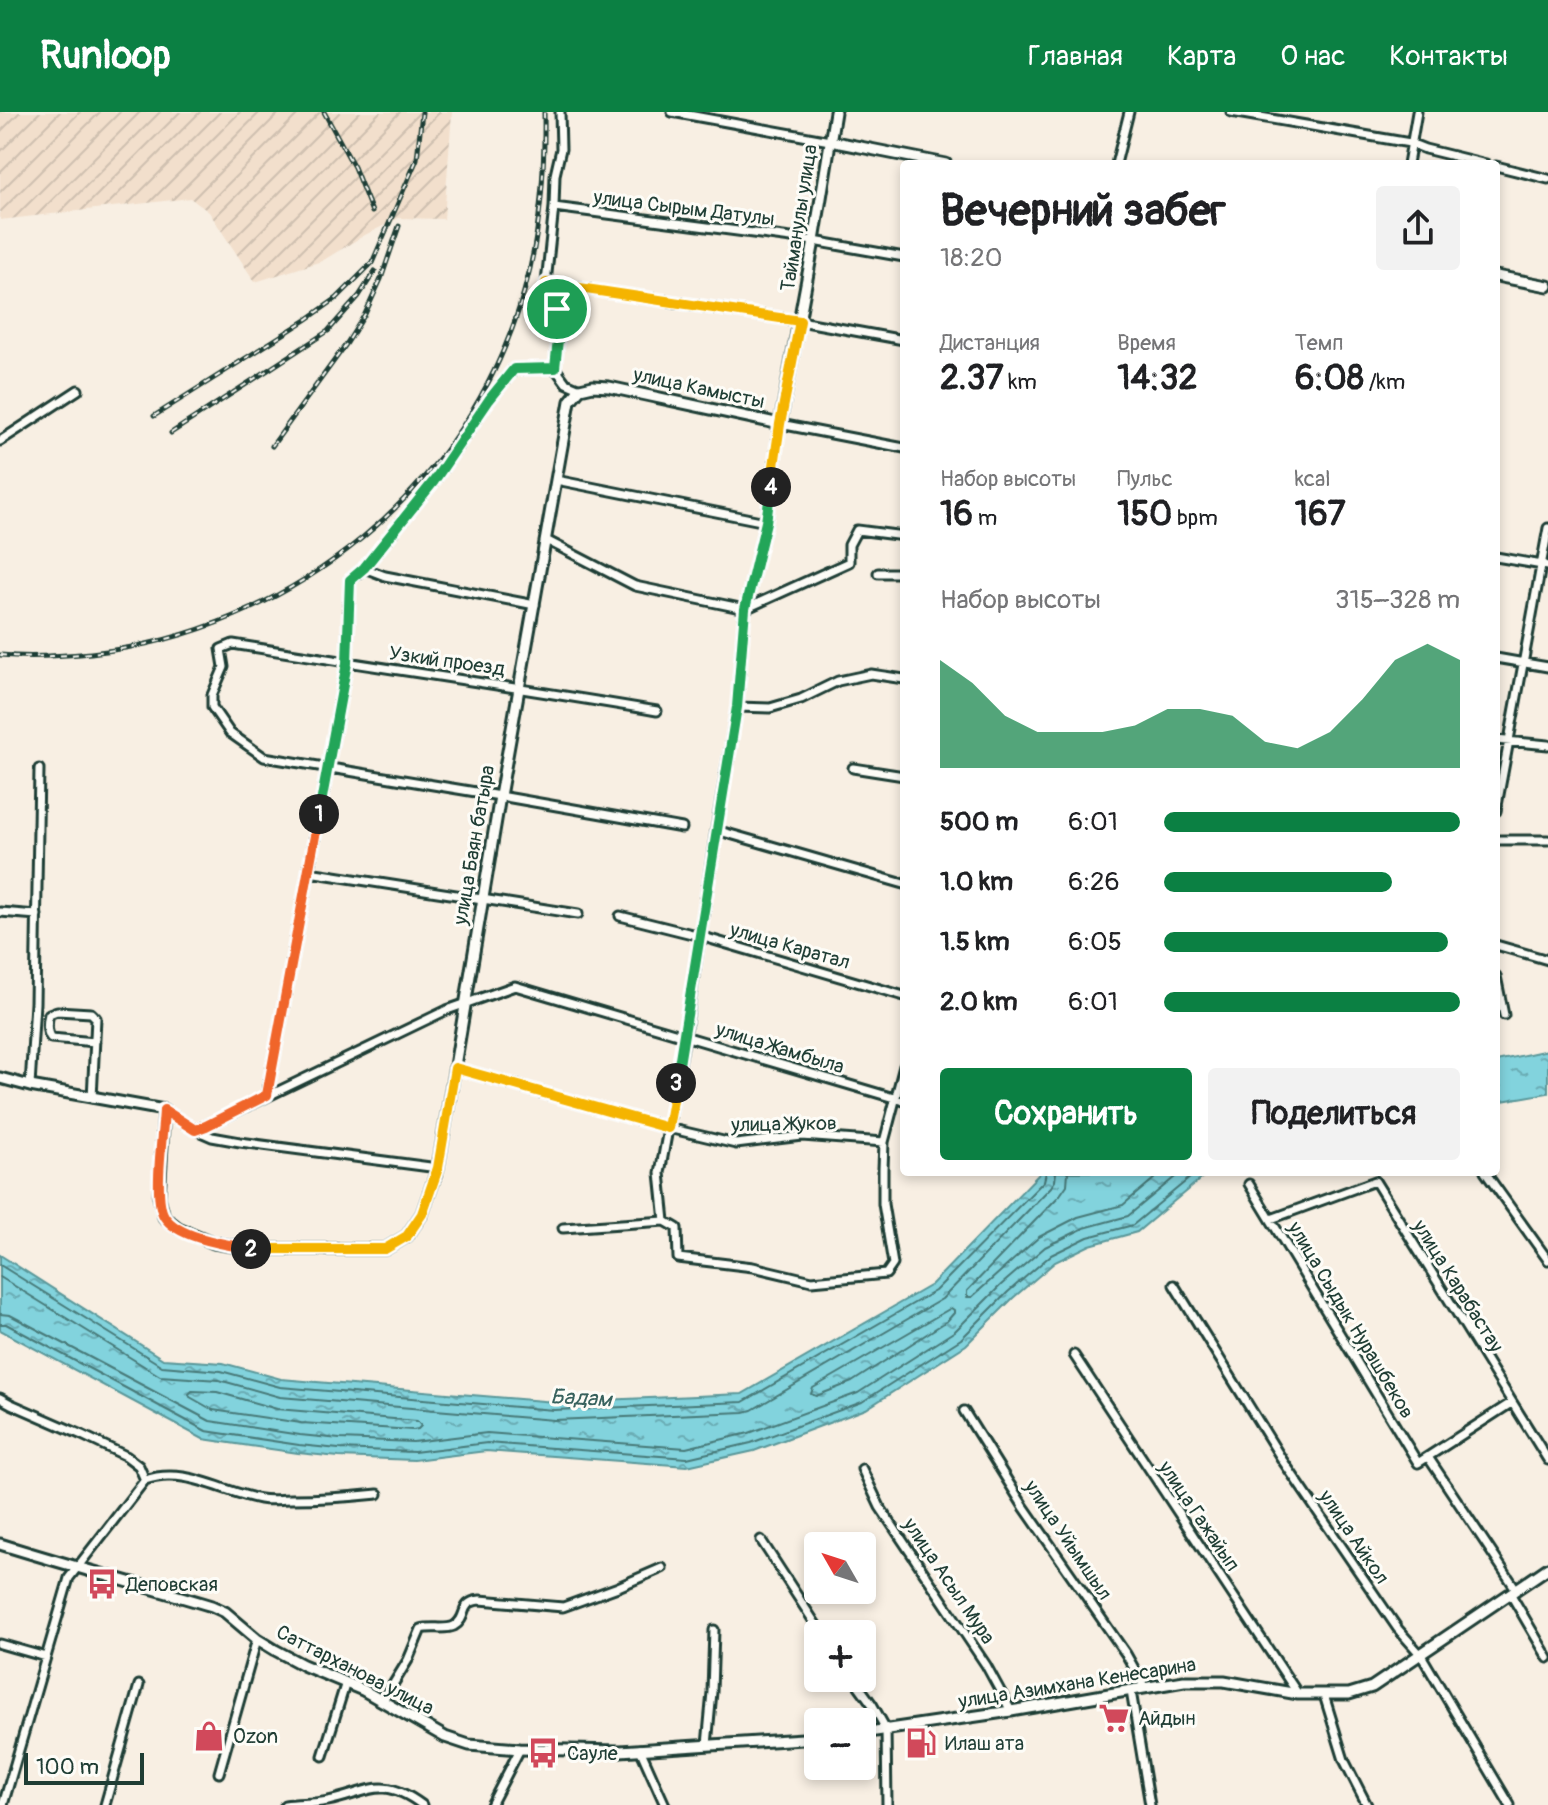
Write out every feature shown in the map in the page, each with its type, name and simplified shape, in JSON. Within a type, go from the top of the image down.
[{"type":"street","points":[[560,112],[561,149],[555,175],[546,283],[557,309],[559,330],[555,368],[566,383],[580,389]]},
{"type":"street","points":[[672,112],[926,160]]},
{"type":"street","name":"Тайманулы улица","points":[[780,424],[835,112]]},
{"type":"street","points":[[1117,160],[1129,112]]},
{"type":"street","points":[[1231,112],[1410,143],[1470,160]]},
{"type":"street","points":[[1408,160],[1417,112]]},
{"type":"street","points":[[1500,167],[1548,179]]},
{"type":"street","name":"улица Сырым Датулы","points":[[554,207],[814,241],[900,256]]},
{"type":"street","points":[[1500,277],[1548,286]]},
{"type":"street","points":[[546,283],[900,339]]},
{"type":"street","points":[[267,1095],[347,663],[350,580],[364,568],[434,481],[514,369],[555,368]]},
{"type":"street","name":"улица Камысты","points":[[580,389],[609,387],[900,447]]},
{"type":"street","name":"улица Баян батыра","points":[[164,1110],[159,1197],[164,1217],[178,1228],[214,1243],[252,1249],[385,1249],[407,1236],[422,1214],[438,1168],[570,401],[580,389]]},
{"type":"street","points":[[0,441],[78,390]]},
{"type":"street","points":[[665,1221],[660,1173],[737,707],[745,609],[766,522],[780,424]]},
{"type":"street","points":[[556,480],[766,522]]},
{"type":"street","points":[[1500,791],[1544,565],[1548,528]]},
{"type":"street","points":[[546,540],[635,586],[745,609],[849,562],[849,545],[857,530],[900,535]]},
{"type":"street","points":[[1500,558],[1544,565]]},
{"type":"street","points":[[364,568],[385,576],[535,605]]},
{"type":"street","points":[[878,573],[900,573]]},
{"type":"street","name":"Узкий проезд","points":[[328,767],[264,757],[230,733],[212,707],[212,695],[224,667],[221,649],[233,644],[657,711]]},
{"type":"street","points":[[1500,659],[1548,667]]},
{"type":"street","points":[[737,707],[770,708],[801,699],[838,681],[871,674],[900,678]]},
{"type":"street","points":[[1500,741],[1548,745]]},
{"type":"street","points":[[328,767],[682,828]]},
{"type":"street","points":[[853,768],[900,775]]},
{"type":"street","points":[[30,1086],[39,769]]},
{"type":"street","points":[[716,830],[900,883]]},
{"type":"street","points":[[1500,840],[1548,840]]},
{"type":"street","points":[[309,872],[578,914]]},
{"type":"street","points":[[0,912],[37,915]]},
{"type":"street","name":"улица Каратал","points":[[620,916],[700,936],[900,995]]},
{"type":"street","points":[[1500,946],[1548,960]]},
{"type":"street","name":"улица Жамбыла","points":[[195,1130],[447,1010],[515,986],[900,1100]]},
{"type":"street","points":[[1500,996],[1504,1015]]},
{"type":"street","points":[[92,1098],[95,1042],[96,1018],[91,1013],[57,1011],[49,1014],[47,1026],[51,1038],[95,1042]]},
{"type":"street","name":"улица Жуков","points":[[455,1068],[736,1144],[802,1136],[884,1142]]},
{"type":"street","points":[[0,1078],[164,1110],[212,1137],[438,1168]]},
{"type":"street","points":[[563,1228],[665,1221],[677,1228],[678,1258],[757,1268],[812,1281],[886,1274],[893,1264],[883,1204],[884,1142],[900,1079]]},
{"type":"street","points":[[1488,1176],[1548,1260]]},
{"type":"street","name":"улица Карабастау","points":[[1271,1219],[1375,1181],[1548,1460]]},
{"type":"street","name":"улица Сыдык Нурашбеков","points":[[1249,1184],[1418,1463],[1428,1457],[1513,1591],[1548,1658]]},
{"type":"street","name":"улица Айкол","points":[[1174,1285],[1283,1461],[1398,1629],[1421,1655],[1510,1805]]},
{"type":"street","name":"улица Гажайып","points":[[1074,1355],[1298,1694]]},
{"type":"street","points":[[0,1398],[126,1456],[139,1466],[145,1480]]},
{"type":"street","points":[[1428,1457],[1511,1403]]},
{"type":"street","name":"улица Уйымшыл","points":[[964,1411],[1024,1507],[1126,1654],[1145,1688]]},
{"type":"street","name":"улица Асыл Мура","points":[[862,1469],[880,1507],[986,1665],[1011,1711]]},
{"type":"street","points":[[3,1805],[69,1578],[145,1480],[172,1475],[261,1500],[378,1494]]},
{"type":"street","points":[[761,1540],[813,1620]]},
{"type":"street","name":"Саттарханова улица","points":[[0,1544],[212,1606],[235,1619],[257,1639],[303,1665],[346,1682],[457,1742],[520,1749]]},
{"type":"street","points":[[383,1701],[408,1660],[421,1629],[451,1627],[471,1601],[563,1607],[662,1568]]},
{"type":"street","name":"улица Азимхана Кенесарина","points":[[876,1731],[1184,1681],[1224,1681],[1298,1694],[1349,1694],[1372,1687],[1548,1568]]},
{"type":"street","points":[[707,1745],[714,1630]]},
{"type":"street","points":[[219,1773],[257,1639]]},
{"type":"street","points":[[0,1644],[46,1657]]},
{"type":"street","points":[[323,1756],[346,1682]]},
{"type":"street","points":[[105,1805],[139,1685]]},
{"type":"street","points":[[1131,1691],[1150,1805]]},
{"type":"street","points":[[862,1692],[886,1729],[887,1805]]},
{"type":"street","points":[[1324,1695],[1344,1760],[1367,1805]]},
{"type":"street","points":[[491,1805],[520,1749],[640,1749],[804,1739]]},
{"type":"street","points":[[640,1749],[665,1805]]},
{"type":"street","points":[[285,1805],[323,1802],[372,1787],[385,1787],[398,1790],[422,1805]]},
{"type":"shaded area","points":[[0,112],[452,112],[444,219],[399,218],[322,261],[255,282],[209,212],[190,198],[0,220]]},
{"type":"water","points":[[1548,1050],[1548,1093],[1500,1101],[1500,1060]]},
{"type":"water","points":[[1037,1176],[1204,1176],[1137,1232],[1090,1245],[1055,1262],[966,1345],[866,1409],[754,1451],[687,1466],[486,1451],[414,1460],[339,1457],[203,1439],[0,1330],[0,1255],[163,1359],[223,1363],[281,1379],[555,1402],[742,1394],[931,1285]]},
{"type":"railway","points":[[324,112],[354,167],[372,212]]},
{"type":"railway","points":[[154,416],[306,320],[337,298],[372,263],[417,159],[422,112]]},
{"type":"railway","points":[[0,655],[91,653],[165,639],[235,615],[301,581],[362,538],[416,487],[461,428],[498,363],[524,292],[541,202],[544,112]]},
{"type":"railway","points":[[272,446],[365,314],[399,226]]},
{"type":"railway","points":[[171,433],[328,331],[359,296],[375,271]]},
{"type":"place","name":"Деповская","points":[[102,1584]]},
{"type":"place","name":"Айдын","points":[[1114,1718]]},
{"type":"place","name":"Ozon","points":[[209,1736]]},
{"type":"place","name":"Илаш ата","points":[[921,1743]]},
{"type":"place","name":"Сауле","points":[[543,1753]]},
{"type":"route","points":[[546,283],[800,321],[780,424],[766,522],[745,609],[737,707],[668,1128],[455,1068],[438,1168],[422,1214],[407,1236],[385,1249],[252,1249],[214,1243],[178,1228],[164,1217],[159,1197],[164,1110],[195,1130],[267,1095],[347,663],[350,580],[364,568],[434,481],[514,369],[555,368],[559,330],[557,309],[546,283]]},
{"type":"water label","name":"Бадам","points":[[581,1398]]}]
